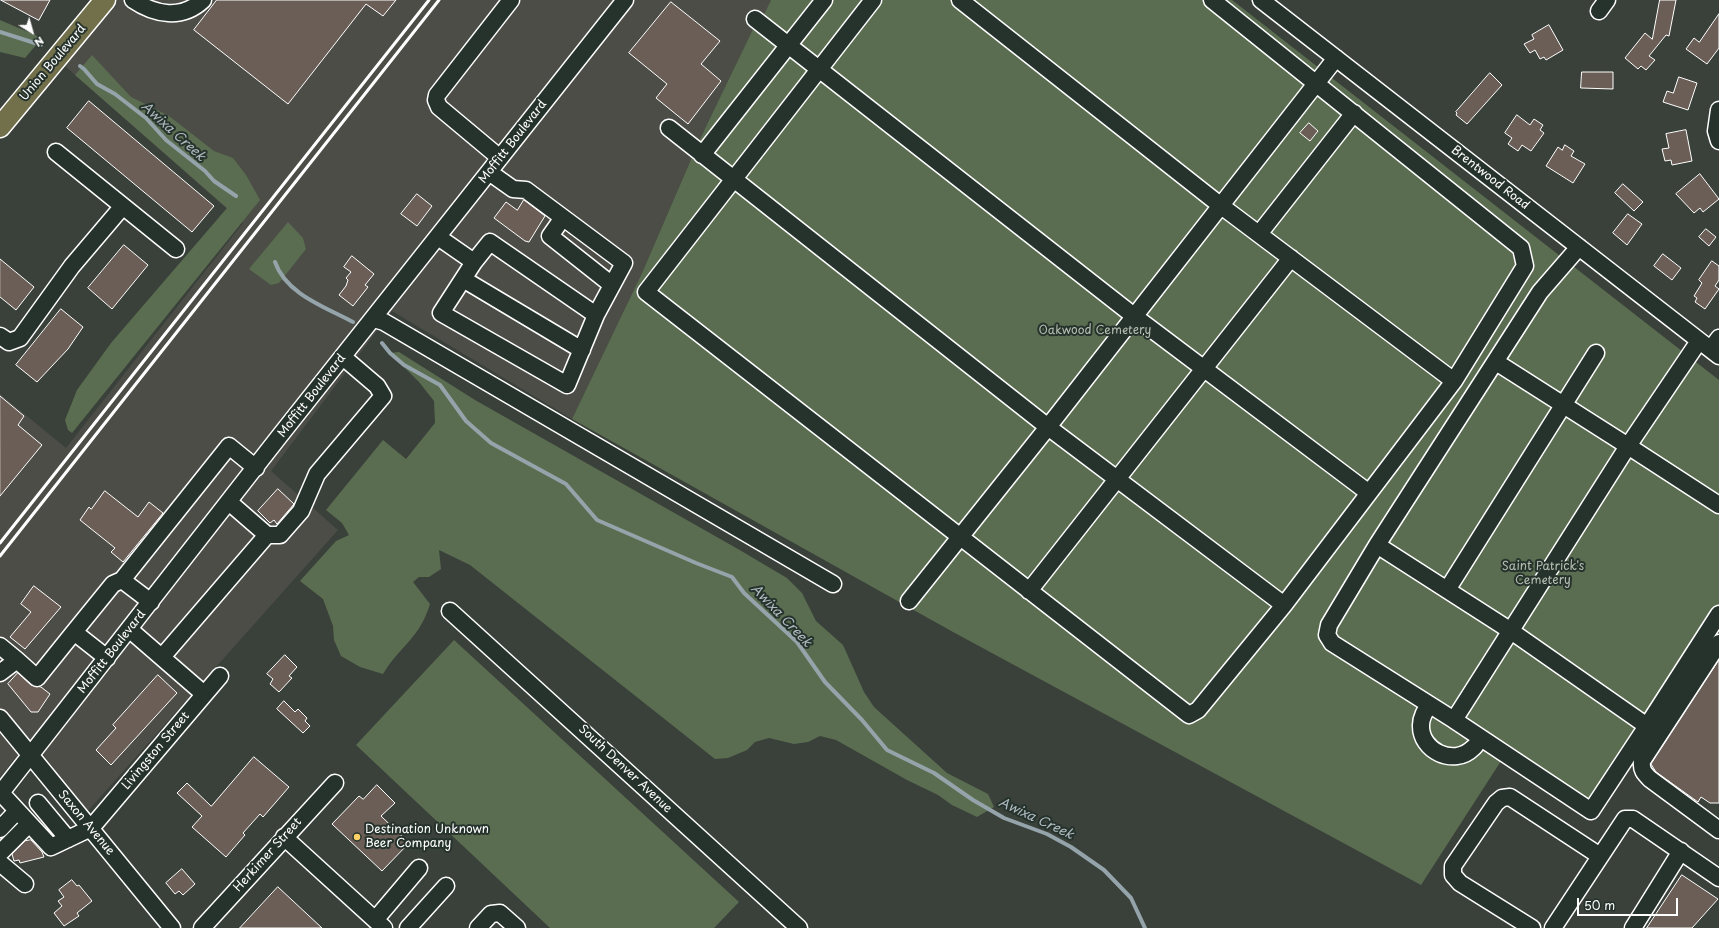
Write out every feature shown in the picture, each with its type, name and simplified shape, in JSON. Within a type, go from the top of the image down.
[{"type":"main road","name":"Union Boulevard","points":[[0,127],[105,0]]},
{"type":"street","points":[[133,0],[144,7],[160,13],[180,14],[196,7],[203,0]]},
{"type":"street","points":[[500,158],[439,106],[436,100],[437,95],[511,0]]},
{"type":"street","name":"Moffitt Boulevard","points":[[0,794],[625,0]]},
{"type":"street","points":[[702,155],[824,0]]},
{"type":"street","points":[[873,0],[732,179],[646,292],[1189,715],[1198,710],[1284,605],[1454,381],[1525,266],[1521,248],[1212,0]]},
{"type":"street","points":[[960,0],[1220,205],[1454,381]]},
{"type":"street","name":"Brentwood Road","points":[[1262,0],[1579,247],[1712,346]]},
{"type":"street","points":[[755,18],[1134,316],[1369,493]]},
{"type":"street","points":[[909,601],[1048,427],[1336,58]]},
{"type":"street","points":[[1719,110],[1716,130],[1719,141]]},
{"type":"street","points":[[1259,234],[1354,113]]},
{"type":"street","points":[[669,128],[1048,427],[1284,605]]},
{"type":"street","points":[[56,152],[176,249]]},
{"type":"street","points":[[489,172],[513,189],[526,190],[562,219],[624,263],[596,315],[567,385],[441,313],[474,262],[490,242],[596,315]]},
{"type":"street","points":[[0,336],[9,342],[20,338],[72,266],[123,206]]},
{"type":"street","points":[[562,219],[550,236],[612,285]]},
{"type":"street","points":[[438,237],[474,262]]},
{"type":"street","points":[[1579,247],[1540,292],[1377,545],[1329,625],[1326,635],[1332,643],[1454,720],[1591,811],[1719,614]]},
{"type":"street","points":[[1029,591],[1291,258]]},
{"type":"street","points":[[463,279],[582,350]]},
{"type":"street","points":[[374,319],[384,322],[833,584]]},
{"type":"street","points":[[1454,720],[1628,446],[1712,346]]},
{"type":"street","points":[[1447,590],[1596,353]]},
{"type":"street","points":[[229,502],[267,535],[280,535],[301,512],[317,474],[383,396],[377,386],[343,357]]},
{"type":"street","points":[[1496,362],[1719,505]]},
{"type":"street","points":[[0,646],[37,678],[113,584],[122,580],[228,446],[256,468]]},
{"type":"street","points":[[162,657],[267,535]]},
{"type":"street","points":[[1377,545],[1510,631],[1647,726]]},
{"type":"street","points":[[122,580],[151,602]]},
{"type":"street","name":"South Denver Avenue","points":[[450,611],[799,928]]},
{"type":"street","points":[[130,629],[204,694]]},
{"type":"street","points":[[74,632],[107,658]]},
{"type":"street","points":[[1719,644],[1642,761],[1641,767],[1643,773],[1650,779],[1719,830]]},
{"type":"street","points":[[0,673],[17,660]]},
{"type":"street","name":"Livingston Street","points":[[91,828],[220,676]]},
{"type":"street","points":[[1429,705],[1423,715],[1421,725],[1422,735],[1427,745],[1435,752],[1444,756],[1454,757],[1464,754],[1473,748],[1480,738]]},
{"type":"street","name":"Saxon Avenue","points":[[0,718],[172,928]]},
{"type":"street","name":"Herkimer Street","points":[[202,928],[334,783]]},
{"type":"street","points":[[0,853],[23,817],[56,787]]},
{"type":"street","points":[[0,794],[51,848],[91,828]]},
{"type":"street","points":[[1532,928],[1460,883],[1453,875],[1454,866],[1496,803],[1502,798],[1510,797],[1600,856]]},
{"type":"street","points":[[38,803],[68,839]]},
{"type":"street","points":[[0,829],[23,817]]},
{"type":"street","points":[[1553,928],[1625,818],[1633,819],[1719,878]]},
{"type":"street","points":[[284,837],[380,924],[419,868]]},
{"type":"street","points":[[1632,928],[1681,851]]},
{"type":"street","points":[[0,863],[25,884]]},
{"type":"street","points":[[416,925],[446,886]]},
{"type":"street","points":[[478,928],[491,914],[500,913],[517,928]]},
{"type":"shaded area","points":[[105,0],[771,0],[758,28],[755,25],[699,141],[642,273],[572,419],[392,311],[271,471],[338,530],[87,812],[31,738],[0,777],[0,394],[66,448],[243,223],[57,59]]},
{"type":"green space","name":"Oakwood Cemetery","points":[[771,0],[1232,0],[1719,380],[1719,626],[1592,818],[1501,761],[1421,885],[953,632],[572,419],[642,273],[699,141],[755,25],[758,27]]},
{"type":"green space","points":[[0,20],[42,38],[25,58],[0,52]]},
{"type":"green space","points":[[92,55],[131,97],[169,116],[214,151],[233,158],[246,175],[260,200],[72,433],[68,430],[65,420],[77,390],[111,343],[227,208],[75,75]]},
{"type":"green space","points":[[288,222],[303,238],[306,249],[279,283],[271,285],[249,269]]},
{"type":"green space","points":[[399,352],[475,400],[787,578],[802,593],[816,621],[843,645],[864,692],[874,707],[947,773],[988,794],[994,807],[977,817],[952,805],[938,795],[907,780],[836,740],[820,736],[808,742],[794,744],[769,738],[755,742],[747,750],[728,758],[715,759],[470,565],[439,550],[441,569],[429,577],[419,577],[413,582],[430,604],[426,616],[415,634],[389,664],[383,674],[360,667],[341,656],[334,640],[333,626],[323,599],[300,581],[336,541],[349,535],[342,523],[326,510],[383,440],[406,459],[435,423],[434,401],[419,382],[390,353]]},
{"type":"green space","points":[[454,640],[739,902],[714,928],[550,928],[356,745]]},
{"type":"building","points":[[1,0],[50,0],[39,20]]},
{"type":"building","points":[[217,0],[396,0],[383,16],[366,4],[288,104],[194,30]]},
{"type":"building","points":[[1660,0],[1676,0],[1669,36],[1666,35],[1649,56],[1655,60],[1646,70],[1641,66],[1638,69],[1625,58],[1645,33],[1652,39]]},
{"type":"building","points":[[671,2],[720,41],[701,64],[721,81],[688,124],[656,98],[667,84],[629,53]]},
{"type":"building","points":[[1719,14],[1719,48],[1707,64],[1686,49],[1694,38],[1699,42]]},
{"type":"building","points":[[1549,25],[1563,50],[1546,60],[1544,57],[1540,59],[1535,50],[1530,53],[1524,44],[1534,39],[1532,35]]},
{"type":"building","points":[[1582,72],[1613,72],[1613,89],[1581,88]]},
{"type":"building","points":[[1490,73],[1502,85],[1467,124],[1456,115],[1456,112]]},
{"type":"building","points":[[1679,77],[1697,83],[1688,110],[1663,102],[1667,91],[1673,93]]},
{"type":"building","points":[[89,101],[214,206],[192,232],[67,128]]},
{"type":"building","points":[[1517,115],[1530,125],[1534,119],[1543,125],[1540,130],[1544,133],[1531,151],[1522,145],[1518,151],[1508,144],[1512,138],[1505,133]]},
{"type":"building","points":[[1309,123],[1318,131],[1310,141],[1300,133]]},
{"type":"building","points":[[1686,130],[1692,161],[1672,165],[1671,160],[1665,161],[1662,149],[1669,148],[1666,134]]},
{"type":"building","points":[[1565,145],[1574,151],[1571,156],[1585,164],[1573,183],[1546,166],[1558,147],[1562,150]]},
{"type":"building","points":[[1700,174],[1719,199],[1703,212],[1700,208],[1694,213],[1676,194]]},
{"type":"building","points":[[1623,184],[1643,202],[1634,211],[1615,193]]},
{"type":"building","points":[[417,194],[432,206],[417,226],[401,214]]},
{"type":"building","points":[[524,200],[545,216],[529,242],[525,241],[494,218],[506,202],[517,210]]},
{"type":"building","points":[[1628,214],[1642,224],[1627,245],[1613,233]]},
{"type":"building","points":[[1706,229],[1716,237],[1709,246],[1699,237]]},
{"type":"building","points":[[124,245],[148,265],[112,309],[88,288]]},
{"type":"building","points":[[1663,254],[1681,268],[1672,280],[1654,266]]},
{"type":"building","points":[[352,256],[374,274],[365,285],[368,287],[353,306],[339,295],[346,286],[348,280],[346,278],[351,272],[344,267]]},
{"type":"building","points":[[0,259],[34,287],[16,310],[0,297]]},
{"type":"building","points":[[1712,261],[1719,266],[1719,280],[1715,286],[1719,289],[1705,309],[1695,302],[1697,298],[1694,296],[1702,283],[1699,280]]},
{"type":"building","points":[[61,309],[83,327],[68,349],[37,382],[16,365]]},
{"type":"building","points":[[0,396],[24,416],[18,425],[42,445],[0,496]]},
{"type":"building","points":[[278,489],[294,504],[277,524],[274,520],[270,523],[258,511]]},
{"type":"building","points":[[105,491],[138,517],[149,502],[163,513],[123,562],[111,552],[115,548],[80,520],[89,507],[91,509]]},
{"type":"building","points":[[34,586],[61,607],[25,649],[10,637],[31,612],[21,604]]},
{"type":"building","points":[[285,655],[297,667],[289,676],[292,678],[279,692],[270,684],[273,679],[267,674]]},
{"type":"building","points":[[1719,660],[1719,803],[1710,803],[1701,797],[1698,802],[1656,772],[1651,764]]},
{"type":"building","points":[[18,673],[31,685],[41,687],[50,694],[38,712],[31,712],[8,684]]},
{"type":"building","points":[[158,675],[177,693],[111,765],[96,750],[116,728],[113,725]]},
{"type":"building","points":[[284,701],[295,712],[298,709],[307,718],[305,721],[310,726],[303,733],[277,709]]},
{"type":"building","points":[[254,757],[289,787],[263,817],[260,814],[243,833],[245,835],[226,857],[192,827],[202,816],[177,793],[187,783],[211,806]]},
{"type":"building","points":[[377,785],[395,803],[381,816],[409,843],[382,871],[332,824],[359,796],[363,799]]},
{"type":"building","points":[[31,840],[42,852],[44,857],[20,863],[19,860],[14,861],[12,854],[25,841]]},
{"type":"building","points":[[182,869],[195,884],[183,895],[179,891],[175,894],[166,883]]},
{"type":"building","points":[[1682,875],[1718,899],[1692,928],[1647,928]]},
{"type":"building","points":[[72,880],[77,886],[79,885],[92,901],[77,913],[79,916],[64,926],[54,913],[62,906],[58,901],[64,897],[59,890]]},
{"type":"building","points":[[278,887],[322,928],[240,928]]},
{"type":"waterway","name":"Awixa Creek","points":[[0,32],[41,45]]},
{"type":"waterway","name":"Awixa Creek","points":[[80,66],[97,84],[115,94],[146,118],[166,140],[205,171],[214,181],[236,196]]},
{"type":"waterway","name":"Awixa Creek","points":[[275,262],[280,273],[297,291],[319,305],[353,322]]},
{"type":"waterway","name":"Awixa Creek","points":[[382,343],[390,353],[404,365],[440,385],[466,421],[491,443],[566,484],[597,520],[732,577],[744,593],[797,642],[825,682],[862,720],[887,750],[934,773],[973,800],[1004,818],[1047,834],[1071,847],[1104,870],[1131,898],[1145,928]]},
{"type":"railway","points":[[0,543],[429,0]]},
{"type":"railway","points":[[0,556],[439,0]]},
{"type":"place","name":"Destination Unknown Beer Company","points":[[357,837]]},
{"type":"park label","name":"Saint Patrick's Cemetery","points":[[1543,574]]}]
